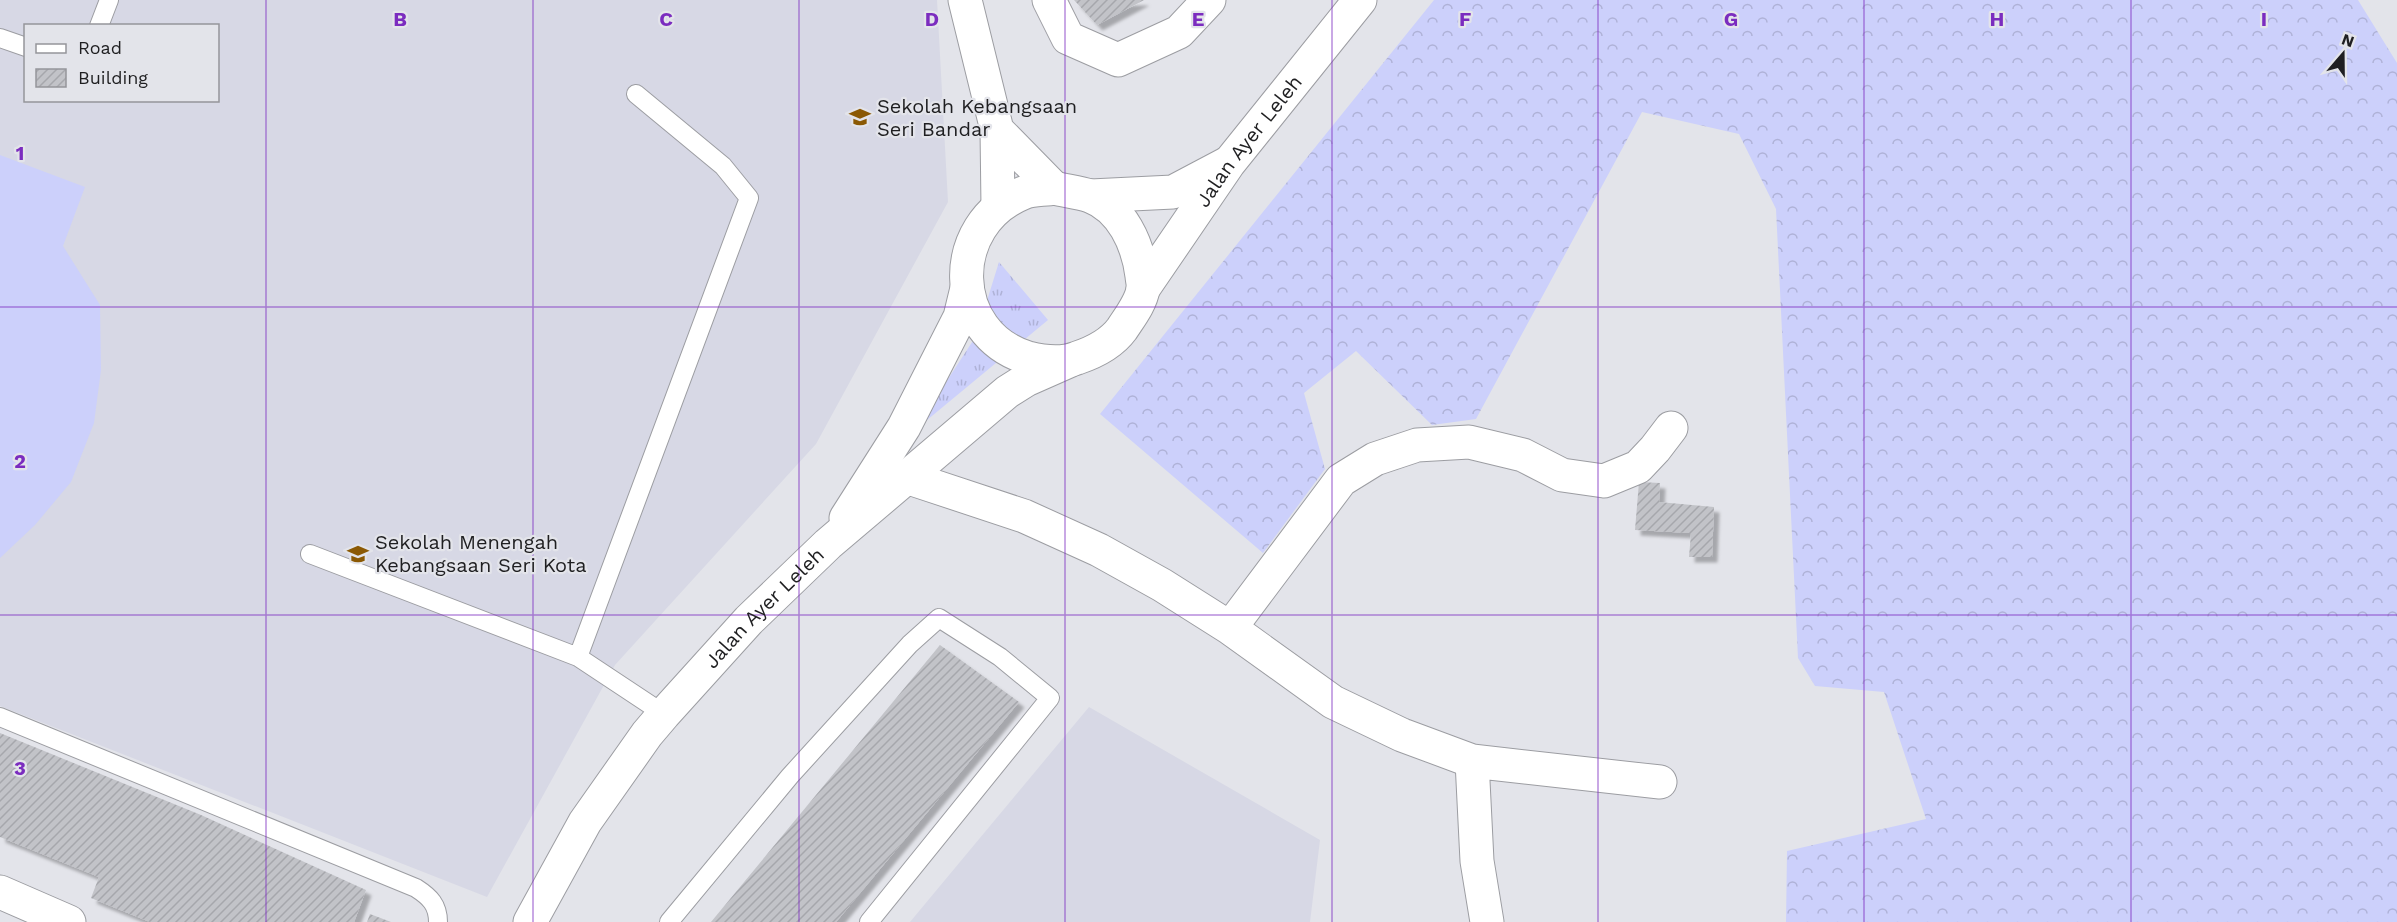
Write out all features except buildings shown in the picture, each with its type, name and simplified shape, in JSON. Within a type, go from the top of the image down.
[{"type":"main road","points":[[965,0],[997,130],[998,207]]},
{"type":"main road","points":[[1049,0],[1068,38],[1118,60],[1179,32],[1209,0]]},
{"type":"main road","name":"Jalan Ayer Leleh","points":[[1143,289],[1229,163],[1360,0]]},
{"type":"main road","points":[[997,130],[1054,188]]},
{"type":"main road","points":[[828,544],[904,427],[960,317],[967,288],[967,257],[978,230],[998,207],[1024,192],[1054,188],[1091,196],[1173,192],[1229,163]]},
{"type":"main road","points":[[967,288],[976,316],[992,338],[1015,354],[1041,362],[1069,361],[1095,352],[1116,336],[1132,313],[1143,289],[1140,260],[1129,231],[1110,209],[1091,196]]},
{"type":"main road","name":"Jalan Ayer Leleh","points":[[530,922],[585,822],[647,734],[749,620],[828,544],[909,478],[1007,392],[1026,380],[1069,361]]},
{"type":"main road","points":[[1230,628],[1341,480],[1375,459],[1418,445],[1469,442],[1523,455],[1562,475],[1604,481],[1638,467],[1671,428]]},
{"type":"main road","points":[[909,478],[1024,516],[1099,550],[1162,585],[1230,628],[1333,702],[1402,735],[1472,761],[1660,782]]},
{"type":"main road","points":[[1472,761],[1477,861],[1487,922]]},
{"type":"main road","points":[[0,892],[69,922]]},
{"type":"lane","points":[[100,24],[109,0]]},
{"type":"lane","points":[[0,38],[24,47]]},
{"type":"lane","points":[[578,657],[749,198],[723,166],[636,94]]},
{"type":"lane","points":[[310,554],[578,657],[664,714]]},
{"type":"lane","points":[[669,922],[790,776],[910,644],[939,618],[1000,657],[1050,698],[869,922]]},
{"type":"lane","points":[[0,717],[416,888],[430,897],[438,912],[438,922]]},
{"type":"shaded area","name":"Sekolah Menengah Kebangsaan Seri Kota","points":[[0,0],[937,0],[948,202],[816,444],[615,665],[487,897],[0,706]]},
{"type":"shaded area","points":[[1089,707],[1320,840],[1310,922],[910,922]]},
{"type":"green space","points":[[1434,0],[2358,0],[2397,63],[2397,922],[1786,922],[1787,851],[1926,819],[1884,692],[1815,686],[1798,658],[1776,209],[1739,134],[1642,112],[1476,419],[1432,425],[1356,351],[1304,393],[1325,469],[1263,553],[1100,414]]},
{"type":"green space","points":[[0,155],[85,187],[63,246],[100,305],[101,370],[94,423],[71,482],[35,525],[0,558]]},
{"type":"green space","points":[[999,262],[1048,320],[915,430],[976,336]]},
{"type":"place","name":"Sekolah Kebangsaan Seri Bandar","points":[[860,117]]},
{"type":"place","name":"Sekolah Menengah Kebangsaan Seri Kota","points":[[358,554]]}]
